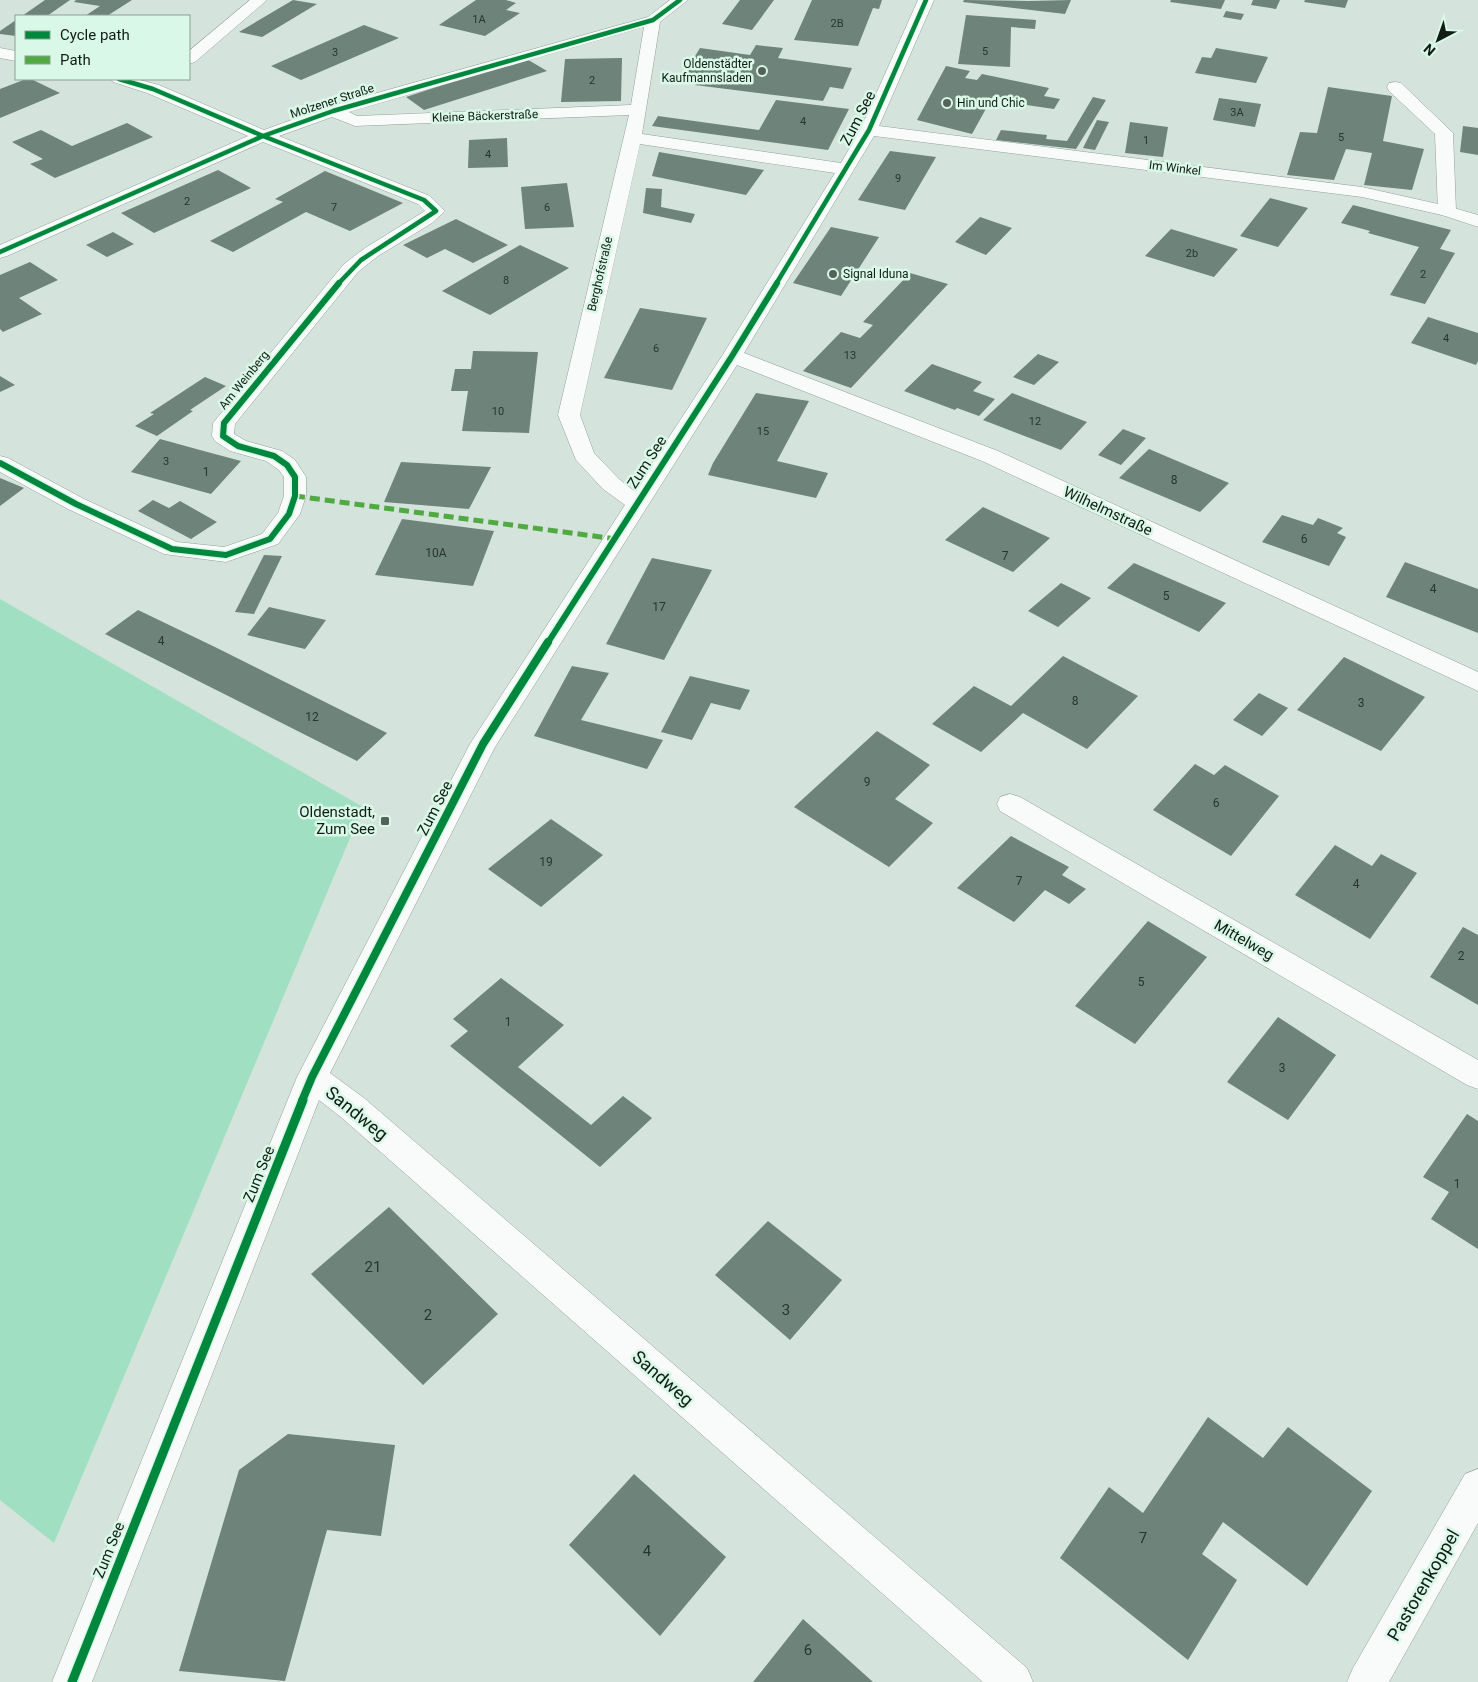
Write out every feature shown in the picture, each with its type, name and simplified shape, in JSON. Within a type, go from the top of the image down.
[{"type":"street","points":[[190,58],[259,0]]},
{"type":"street","name":"Molzener Straße","points":[[0,252],[263,136],[333,111],[653,20],[680,0]]},
{"type":"street","name":"Zum See","points":[[72,1682],[312,1077],[483,744],[732,356],[846,169],[868,130],[890,84],[926,0]]},
{"type":"street","name":"Berghofstraße","points":[[637,504],[611,484],[584,455],[569,415],[639,110],[653,20]]},
{"type":"street","points":[[0,53],[15,56]]},
{"type":"street","points":[[127,80],[159,84],[263,136]]},
{"type":"street","points":[[1395,87],[1444,134],[1447,211]]},
{"type":"street","name":"Kleine Bäckerstraße","points":[[333,111],[355,121],[639,110]]},
{"type":"street","name":"Im Winkel","points":[[868,130],[1362,192],[1478,220]]},
{"type":"street","name":"Am Weinberg","points":[[0,463],[76,504],[172,549],[226,555],[270,539],[289,514],[295,496],[295,477],[288,465],[274,456],[238,446],[223,436],[224,423],[351,268],[365,255],[427,219],[436,211],[424,200],[263,136]]},
{"type":"street","points":[[632,138],[846,169]]},
{"type":"street","name":"Wilhelmstraße","points":[[732,356],[990,456],[1478,682]]},
{"type":"street","name":"Mittelweg","points":[[1010,804],[1478,1076]]},
{"type":"street","name":"Sandweg","points":[[312,1077],[353,1108],[1013,1682]]},
{"type":"street","name":"Pastorenkoppel","points":[[1367,1682],[1478,1487]]},
{"type":"green space","points":[[0,599],[363,807],[54,1543],[0,1500]]},
{"type":"building","points":[[45,0],[70,0],[48,15],[23,15]]},
{"type":"building","points":[[76,0],[132,0],[109,15],[86,15],[100,6],[74,2]]},
{"type":"building","points":[[293,0],[317,4],[262,37],[239,32]]},
{"type":"building","points":[[476,0],[506,0],[516,3],[506,10],[520,13],[485,36],[439,25]]},
{"type":"building","points":[[740,0],[774,0],[752,30],[722,24]]},
{"type":"building","points":[[812,0],[882,0],[879,9],[873,8],[858,46],[794,40]]},
{"type":"building","points":[[964,0],[1071,0],[1065,14],[963,2]]},
{"type":"building","points":[[1171,0],[1225,0],[1221,9],[1170,2]]},
{"type":"building","points":[[1253,0],[1280,0],[1276,9],[1251,5]]},
{"type":"building","points":[[1305,0],[1348,0],[1345,8],[1304,2]]},
{"type":"building","points":[[1226,11],[1244,14],[1241,20],[1223,17]]},
{"type":"building","points":[[966,15],[1036,20],[1035,29],[1011,27],[1010,67],[958,64]]},
{"type":"building","points":[[15,21],[15,36],[0,34],[0,31]]},
{"type":"building","points":[[364,25],[399,38],[301,80],[271,66]]},
{"type":"building","name":"Oldenstädter Kaufmannsladen","points":[[756,45],[783,48],[778,58],[852,68],[843,89],[830,87],[823,101],[695,85],[699,78],[683,76],[700,48],[750,55]]},
{"type":"building","points":[[1216,48],[1268,57],[1256,83],[1195,73],[1202,57],[1211,58]]},
{"type":"building","points":[[525,58],[547,71],[424,110],[406,97]]},
{"type":"building","points":[[622,58],[621,101],[561,102],[565,59]]},
{"type":"building","points":[[946,66],[970,71],[965,78],[977,80],[982,74],[1049,88],[1044,96],[1060,99],[1054,109],[1013,103],[1015,100],[993,96],[972,134],[917,120]]},
{"type":"building","points":[[23,80],[33,80],[60,93],[0,118],[0,89]]},
{"type":"building","points":[[1328,87],[1392,96],[1383,141],[1424,149],[1412,190],[1364,185],[1372,153],[1346,149],[1334,180],[1287,175],[1300,132],[1317,133]]},
{"type":"building","points":[[1093,97],[1106,100],[1076,149],[996,140],[1001,130],[1047,135],[1046,139],[1067,141]]},
{"type":"building","points":[[1219,98],[1261,104],[1255,127],[1213,120]]},
{"type":"building","points":[[776,100],[849,109],[828,150],[652,126],[658,116],[759,130]]},
{"type":"building","points":[[1097,120],[1109,122],[1095,150],[1083,148]]},
{"type":"building","points":[[1130,122],[1168,127],[1163,157],[1125,153]]},
{"type":"building","points":[[127,123],[153,137],[55,178],[30,164],[43,159],[12,142],[41,130],[72,146]]},
{"type":"building","points":[[1463,126],[1478,128],[1478,155],[1460,152]]},
{"type":"building","points":[[507,138],[508,167],[468,168],[469,140]]},
{"type":"building","points":[[890,151],[936,157],[905,210],[858,200]]},
{"type":"building","points":[[659,152],[764,170],[746,195],[652,176]]},
{"type":"building","points":[[218,170],[251,188],[154,233],[121,213]]},
{"type":"building","points":[[325,171],[403,203],[350,231],[306,212],[233,252],[210,241],[283,202],[275,199]]},
{"type":"building","points":[[567,183],[574,227],[525,229],[521,187]]},
{"type":"building","points":[[646,188],[662,189],[661,207],[695,214],[691,223],[643,213]]},
{"type":"building","points":[[1270,198],[1308,208],[1278,247],[1240,236]]},
{"type":"building","points":[[1353,205],[1451,230],[1440,249],[1455,253],[1425,304],[1390,295],[1419,247],[1368,233],[1370,231],[1341,223]]},
{"type":"building","points":[[980,217],[1012,228],[986,255],[955,242]]},
{"type":"building","points":[[456,219],[508,245],[473,263],[445,249],[427,258],[403,245]]},
{"type":"building","points":[[831,227],[879,237],[841,296],[793,283]]},
{"type":"building","points":[[1171,229],[1238,249],[1214,277],[1145,256]]},
{"type":"building","points":[[113,232],[134,244],[107,257],[86,245]]},
{"type":"building","points":[[520,245],[569,268],[490,315],[442,291]]},
{"type":"building","points":[[30,262],[58,280],[19,298],[42,314],[3,332],[0,329],[0,275]]},
{"type":"building","points":[[910,273],[948,284],[851,388],[803,371],[841,332],[860,338],[873,325],[863,322]]},
{"type":"building","points":[[640,308],[707,318],[672,390],[604,378]]},
{"type":"building","points":[[1428,317],[1478,333],[1478,361],[1476,365],[1411,343]]},
{"type":"building","points":[[473,351],[538,352],[529,433],[462,431],[468,391],[451,391],[455,369],[471,369]]},
{"type":"building","points":[[1038,354],[1059,362],[1034,385],[1013,377]]},
{"type":"building","points":[[932,364],[982,382],[973,391],[995,399],[979,416],[957,408],[955,410],[904,391]]},
{"type":"building","points":[[0,376],[15,385],[0,392]]},
{"type":"building","points":[[205,377],[226,386],[190,410],[193,411],[157,436],[135,426],[154,414],[150,413]]},
{"type":"building","points":[[756,393],[809,401],[777,461],[828,473],[816,498],[708,475],[713,463]]},
{"type":"building","points":[[1012,393],[1087,422],[1061,450],[983,420]]},
{"type":"building","points":[[1123,429],[1146,438],[1121,465],[1098,455]]},
{"type":"building","points":[[160,439],[241,461],[211,494],[131,472]]},
{"type":"building","points":[[1149,449],[1229,483],[1200,512],[1119,478]]},
{"type":"building","points":[[401,462],[491,467],[469,509],[384,502]]},
{"type":"building","points":[[0,478],[24,488],[0,506]]},
{"type":"building","points":[[153,500],[169,508],[180,501],[217,522],[191,539],[138,511]]},
{"type":"building","points":[[983,507],[1050,538],[1013,572],[945,540]]},
{"type":"building","points":[[1282,515],[1313,525],[1318,518],[1343,528],[1337,533],[1346,537],[1329,566],[1262,542]]},
{"type":"building","points":[[402,519],[494,531],[473,586],[375,575]]},
{"type":"building","points":[[264,555],[282,556],[254,614],[235,612]]},
{"type":"building","points":[[652,558],[712,570],[664,660],[606,644]]},
{"type":"building","points":[[1405,562],[1478,589],[1478,633],[1386,597]]},
{"type":"building","points":[[1134,563],[1226,603],[1199,632],[1107,588]]},
{"type":"building","points":[[1061,583],[1091,598],[1058,627],[1028,611]]},
{"type":"building","points":[[269,607],[326,620],[305,649],[247,635]]},
{"type":"building","points":[[138,610],[387,733],[357,761],[105,634]]},
{"type":"building","points":[[1063,656],[1138,696],[1087,749],[1023,713],[981,752],[932,724],[974,686],[1011,706]]},
{"type":"building","points":[[1344,657],[1425,697],[1381,751],[1297,710]]},
{"type":"building","points":[[572,666],[609,673],[581,720],[663,740],[647,769],[534,736]]},
{"type":"building","points":[[690,676],[750,690],[740,710],[711,703],[692,740],[661,732]]},
{"type":"building","points":[[1259,693],[1288,708],[1262,736],[1233,720]]},
{"type":"building","points":[[877,731],[930,765],[895,799],[933,823],[889,867],[794,807]]},
{"type":"building","points":[[1195,764],[1214,775],[1225,765],[1279,796],[1231,856],[1153,810]]},
{"type":"building","points":[[551,819],[603,855],[541,907],[488,869]]},
{"type":"building","points":[[1011,836],[1069,867],[1062,875],[1086,889],[1069,904],[1045,890],[1014,922],[957,888]]},
{"type":"building","points":[[1335,845],[1372,866],[1381,854],[1417,873],[1370,939],[1295,895]]},
{"type":"building","points":[[1148,921],[1207,957],[1135,1044],[1075,1006]]},
{"type":"building","points":[[1463,927],[1478,935],[1478,1005],[1430,977]]},
{"type":"building","points":[[501,978],[564,1025],[518,1067],[591,1125],[623,1096],[652,1118],[600,1167],[450,1046],[468,1031],[453,1019]]},
{"type":"building","points":[[1278,1017],[1336,1055],[1288,1120],[1227,1082]]},
{"type":"building","points":[[1467,1114],[1478,1121],[1478,1249],[1431,1219],[1449,1192],[1423,1177]]},
{"type":"building","points":[[389,1207],[498,1314],[423,1385],[311,1274]]},
{"type":"building","points":[[768,1221],[842,1280],[790,1340],[715,1275]]},
{"type":"building","points":[[1208,1417],[1263,1458],[1288,1427],[1372,1491],[1307,1586],[1223,1522],[1202,1554],[1237,1580],[1188,1660],[1060,1558],[1109,1487],[1143,1513]]},
{"type":"building","points":[[288,1434],[395,1445],[381,1536],[327,1530],[285,1681],[179,1671],[239,1470]]},
{"type":"building","points":[[634,1474],[726,1557],[660,1636],[569,1545]]},
{"type":"building","points":[[803,1619],[873,1682],[753,1682]]},
{"type":"marked path","points":[[295,496],[616,539]]},
{"type":"cycle path","points":[[0,252],[263,136],[333,111],[653,20],[680,0]]},
{"type":"cycle path","points":[[72,1682],[312,1077],[483,744],[732,356],[846,169],[869,130],[926,0]]},
{"type":"cycle path","points":[[0,463],[76,504],[172,549],[226,555],[270,539],[289,514],[295,496],[295,477],[287,465],[274,456],[238,446],[223,436],[224,423],[351,268],[372,252],[436,211],[424,200],[263,136],[153,89],[122,80]]},
{"type":"place","name":"Oldenstädter Kaufmannsladen","points":[[762,71]]},
{"type":"place","name":"Hin und Chic","points":[[947,103]]},
{"type":"place","name":"Signal Iduna","points":[[833,274]]},
{"type":"place","name":"Oldenstadt, Zum See","points":[[385,821]]}]
